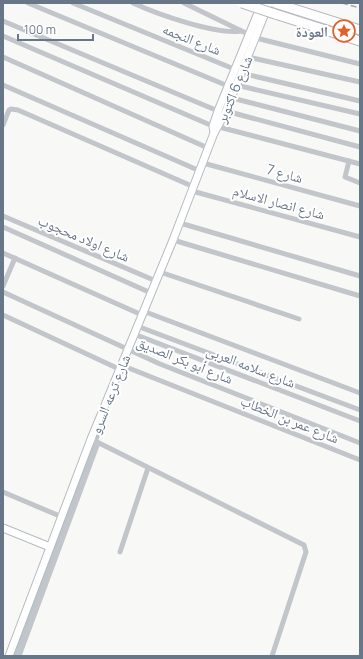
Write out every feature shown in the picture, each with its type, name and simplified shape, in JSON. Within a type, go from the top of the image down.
[{"type":"highway","points":[[242,3],[360,41]]},
{"type":"highway","points":[[277,4],[360,30]]},
{"type":"street","points":[[28,3],[228,86]]},
{"type":"street","name":"شارع النجمه","points":[[73,3],[238,71],[360,101]]},
{"type":"street","points":[[132,3],[167,17],[210,28],[232,32],[241,31]]},
{"type":"street","points":[[184,3],[253,37],[360,64]]},
{"type":"street","name":"شارع 6 اكتوبر","points":[[216,128],[228,86],[248,56],[262,3]]},
{"type":"street","name":"شارع 6 اكتوبر","points":[[222,111],[232,98],[238,71],[269,3]]},
{"type":"street","points":[[3,21],[222,111],[360,147]]},
{"type":"street","points":[[3,36],[216,128],[360,164]]},
{"type":"street","points":[[248,56],[360,82]]},
{"type":"street","points":[[3,57],[208,148]]},
{"type":"street","points":[[3,85],[200,171]]},
{"type":"street","points":[[236,85],[360,114]]},
{"type":"street","points":[[232,98],[360,131]]},
{"type":"street","name":"شارع انصار الاسلام","points":[[3,125],[9,110],[18,110],[193,189],[360,237]]},
{"type":"street","name":"شارع ترعه السرو","points":[[19,656],[94,441],[122,367],[131,351],[151,293],[180,223],[216,128]]},
{"type":"street","points":[[349,161],[345,177],[360,183]]},
{"type":"street","name":"شارع 7","points":[[203,163],[360,206]]},
{"type":"street","name":"شارع اولاد محجوب","points":[[3,216],[156,281]]},
{"type":"street","points":[[180,223],[360,276]]},
{"type":"street","points":[[3,227],[151,293]]},
{"type":"street","points":[[173,240],[360,296]]},
{"type":"street","points":[[3,253],[144,313],[360,393]]},
{"type":"street","points":[[3,286],[6,273],[15,258]]},
{"type":"street","points":[[160,272],[299,319]]},
{"type":"street","name":"شارع أبو بكر الصديق","points":[[3,292],[160,364],[360,443]]},
{"type":"street","name":"شارع عمر بن الخطاب","points":[[3,315],[122,367],[360,460]]},
{"type":"street","points":[[140,327],[360,410]]},
{"type":"street","name":"شارع سلامه العربى","points":[[137,335],[360,421]]},
{"type":"street","points":[[94,441],[304,545],[306,552],[272,656]]},
{"type":"street","name":"شارع ترعه السرو","points":[[9,656],[50,547],[94,441]]},
{"type":"street","points":[[120,552],[148,468]]},
{"type":"street","points":[[3,492],[62,517]]},
{"type":"street","points":[[3,528],[50,547]]},
{"type":"waterway","points":[[96,439],[107,410]]},
{"type":"waterway","points":[[14,656],[94,446]]},
{"type":"railway","points":[[342,3],[360,8]]},
{"type":"place","name":"العودة","points":[[344,31]]}]
